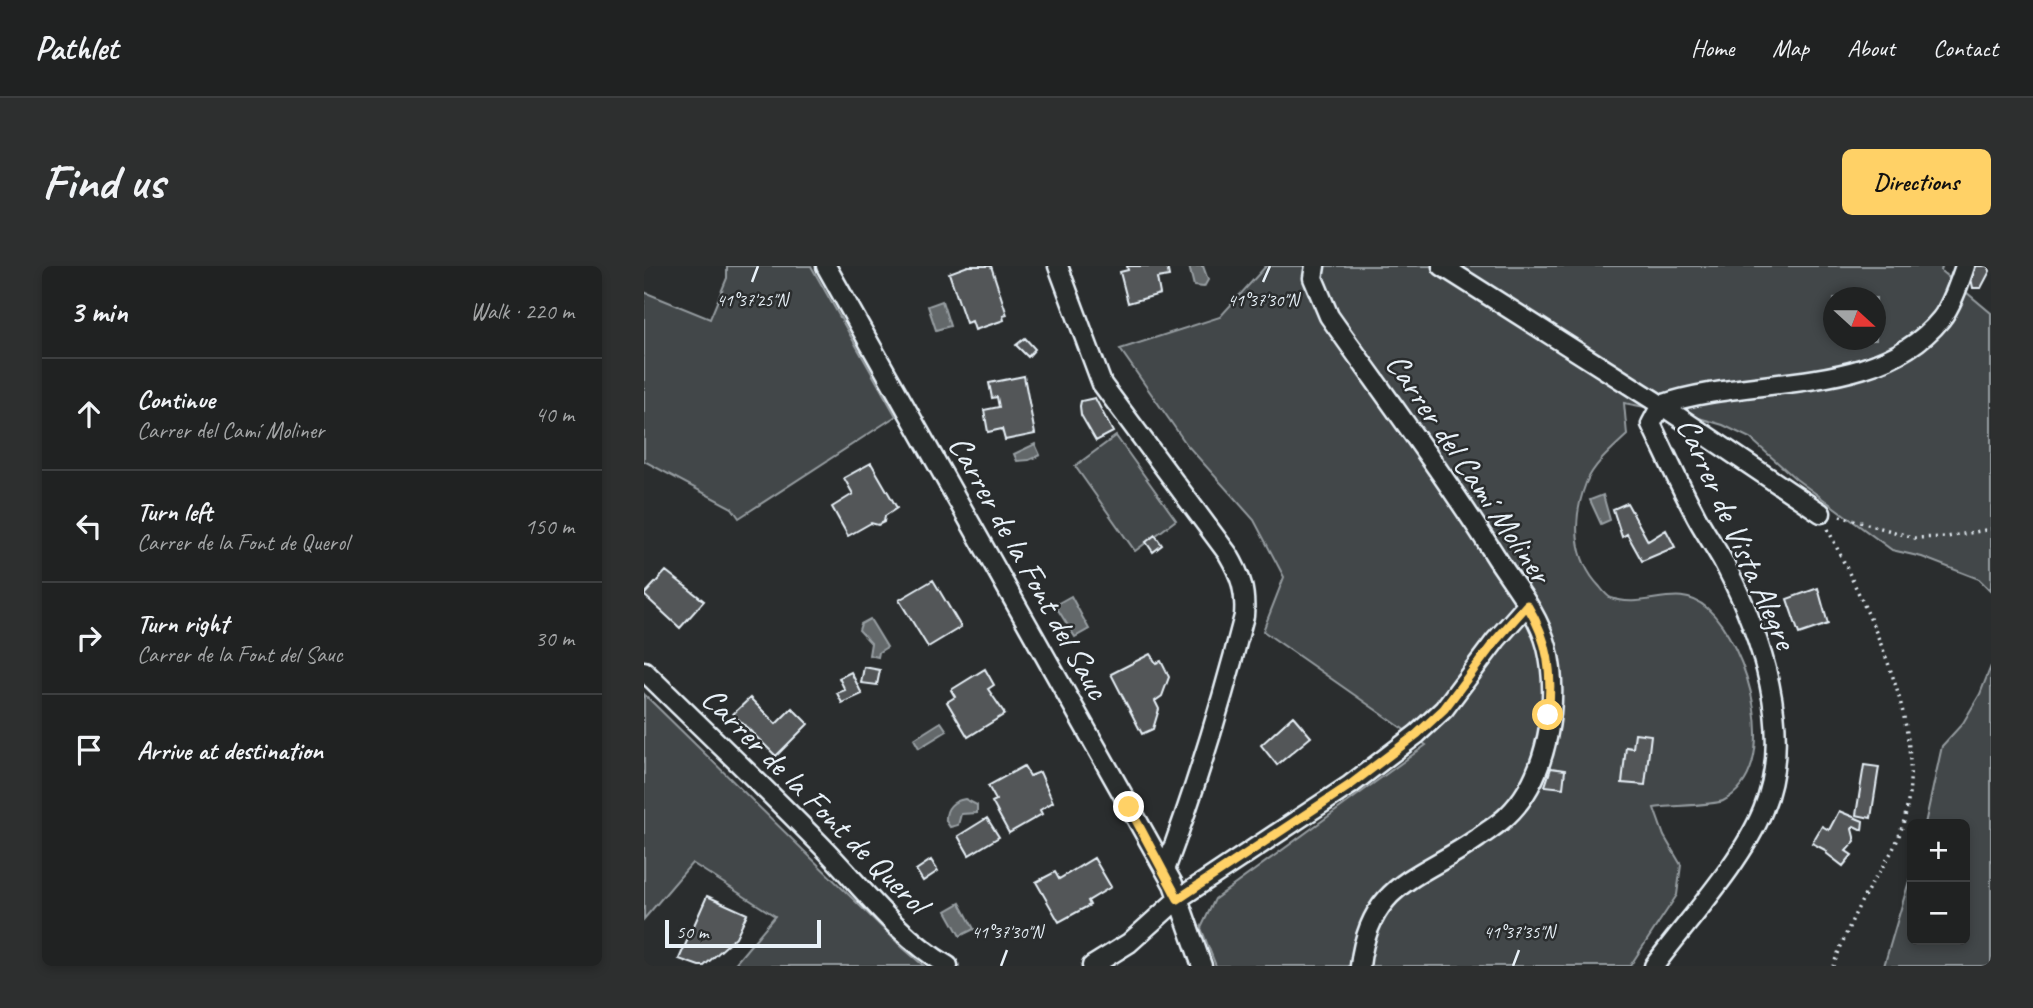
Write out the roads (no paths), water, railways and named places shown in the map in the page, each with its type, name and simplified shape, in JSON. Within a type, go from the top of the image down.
[{"type":"street","name":"Carrer de la Font del Sauc","points":[[826,266],[1165,870],[1202,966]]},
{"type":"street","points":[[1058,266],[1102,384],[1228,554],[1241,576],[1246,596],[1238,641],[1198,778],[1165,870]]},
{"type":"street","name":"Carrer del Camí Moliner","points":[[1315,266],[1313,278],[1329,316],[1478,529],[1527,605],[1547,646],[1552,682],[1544,748],[1535,776],[1508,815],[1446,859],[1400,884],[1383,899],[1369,921],[1360,966]]},
{"type":"street","points":[[1442,266],[1661,405],[1821,513]]},
{"type":"street","name":"Carrer de Vista Alegre","points":[[1654,966],[1744,846],[1763,810],[1774,762],[1773,716],[1755,634],[1725,566],[1693,511],[1651,424],[1661,405],[1691,394],[1827,376],[1872,365],[1903,351],[1924,338],[1943,317],[1965,266]]},
{"type":"street","points":[[1092,966],[1129,943],[1178,899],[1350,785],[1417,734],[1444,709],[1496,640],[1527,605]]},
{"type":"street","name":"Carrer de la Font de Querol","points":[[644,671],[822,846],[899,929],[927,953],[948,966]]}]
